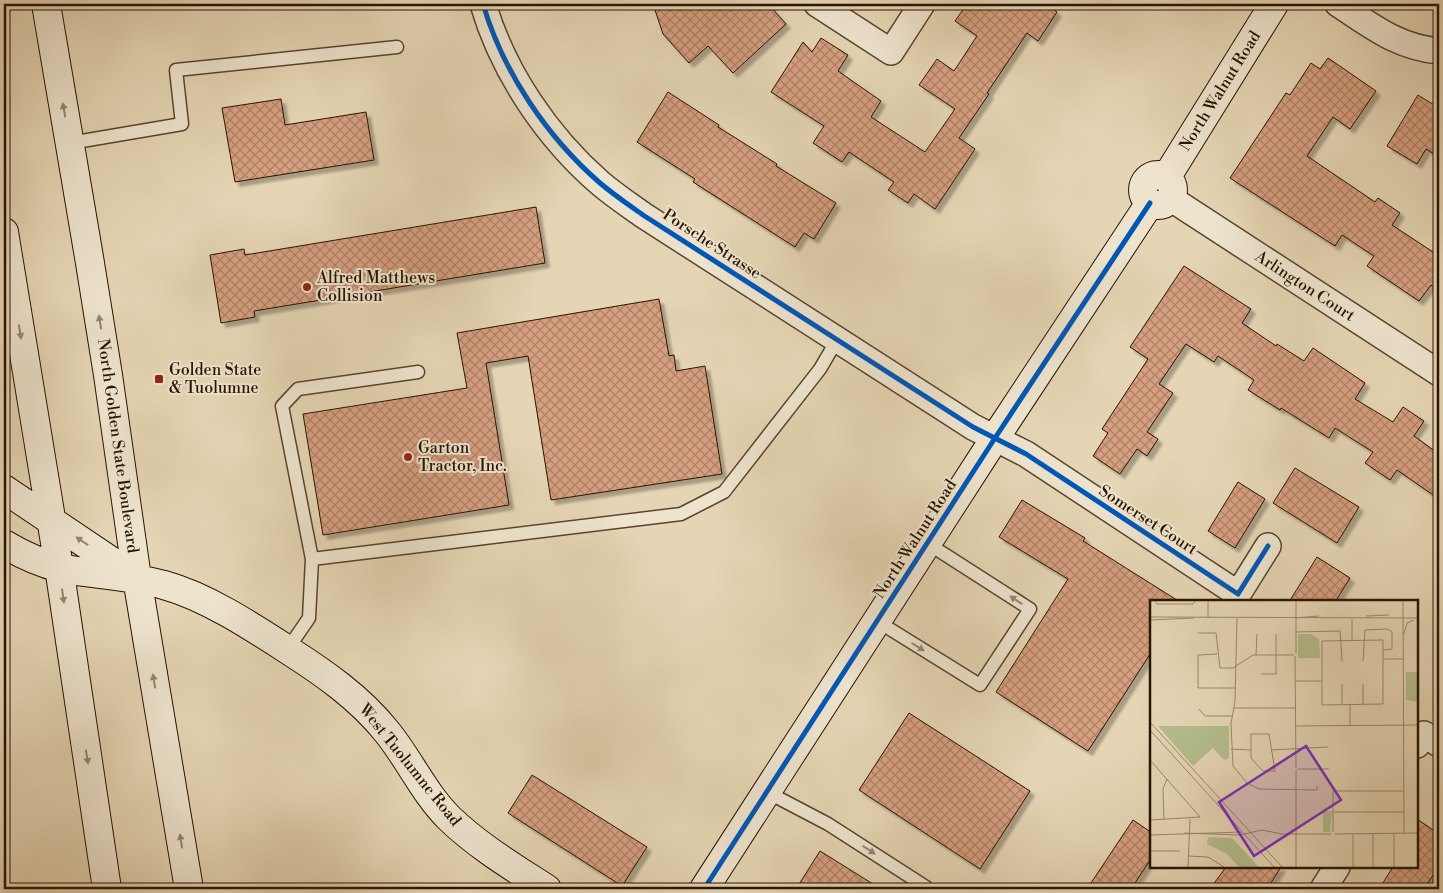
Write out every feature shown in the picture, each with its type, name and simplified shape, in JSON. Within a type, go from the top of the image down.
[{"type":"street","name":"North Golden State Boulevard","points":[[46,4],[108,375],[137,578],[188,889]]},
{"type":"street","name":"Porsche Strasse","points":[[483,4],[494,35],[517,82],[553,134],[601,184],[635,209],[973,428],[995,438]]},
{"type":"street","points":[[817,4],[891,52],[922,4]]},
{"type":"street","name":"North Walnut Road","points":[[704,889],[995,438],[1162,193],[1274,4]]},
{"type":"street","points":[[1338,4],[1381,32],[1405,44],[1425,50],[1439,51]]},
{"type":"street","name":"Arlington Court","points":[[1162,193],[1439,373]]},
{"type":"street","points":[[4,232],[59,568],[107,889]]},
{"type":"street","name":"Somerset Court","points":[[995,438],[1034,460],[1238,594],[1268,546]]},
{"type":"street","name":"West Tuolumne Road","points":[[4,489],[137,578]]},
{"type":"street","name":"West Tuolumne Road","points":[[4,544],[25,556],[59,568],[137,578],[165,585],[218,608],[287,650],[334,681],[368,710],[387,732],[431,796],[448,816],[496,856],[547,889]]},
{"type":"street","points":[[1323,889],[1336,868]]},
{"type":"lane","points":[[70,142],[182,124],[176,70],[397,47]]},
{"type":"lane","points":[[312,559],[681,514],[724,492],[820,369],[837,340]]},
{"type":"lane","points":[[287,650],[309,618],[312,559],[282,406],[298,389],[418,372]]},
{"type":"lane","points":[[877,621],[980,685],[1030,609],[927,543]]},
{"type":"lane","points":[[767,792],[828,824],[925,888]]},
{"type":"building","points":[[653,4],[768,4],[786,24],[733,73],[708,46],[689,63],[663,34]]},
{"type":"building","points":[[967,4],[1046,4],[1057,12],[1038,41],[1027,33],[959,138],[975,149],[935,209],[914,194],[908,203],[888,190],[894,182],[849,152],[842,162],[813,143],[824,126],[771,92],[803,42],[812,52],[821,38],[848,55],[838,71],[881,101],[871,117],[925,152],[955,109],[919,85],[937,59],[954,71],[977,36],[955,21]]},
{"type":"building","points":[[1328,58],[1376,91],[1350,129],[1333,117],[1307,156],[1375,202],[1378,198],[1400,213],[1392,225],[1439,256],[1439,291],[1431,285],[1419,301],[1367,266],[1374,256],[1342,235],[1335,246],[1230,178],[1286,93],[1290,95],[1311,63],[1320,69]]},
{"type":"building","points":[[668,92],[719,125],[718,127],[777,164],[776,166],[836,203],[814,239],[804,233],[795,247],[693,182],[695,179],[637,142]]},
{"type":"building","points":[[1418,95],[1439,108],[1439,157],[1426,149],[1417,164],[1387,146]]},
{"type":"building","points":[[281,99],[285,125],[366,112],[374,160],[235,182],[222,108]]},
{"type":"building","name":"Alfred Matthews Collision","points":[[536,207],[545,263],[254,311],[255,317],[221,323],[210,255],[244,249],[245,255]]},
{"type":"building","points":[[1184,266],[1251,309],[1242,323],[1276,346],[1277,344],[1304,361],[1313,348],[1365,383],[1355,399],[1393,422],[1403,407],[1424,421],[1414,436],[1439,454],[1439,499],[1397,470],[1390,480],[1365,463],[1373,452],[1335,428],[1329,438],[1281,408],[1280,410],[1248,390],[1254,380],[1218,356],[1214,362],[1186,344],[1159,384],[1173,393],[1147,432],[1158,439],[1147,456],[1137,449],[1120,474],[1093,456],[1108,433],[1102,429],[1148,359],[1130,347]]},
{"type":"building","points":[[659,299],[669,356],[674,355],[676,371],[705,366],[722,474],[551,500],[528,356],[486,363],[509,505],[323,535],[303,414],[467,388],[457,333]]},
{"type":"building","points":[[1295,468],[1359,507],[1337,543],[1273,503]]},
{"type":"building","points":[[1238,482],[1265,499],[1235,548],[1208,531]]},
{"type":"building","points":[[1022,500],[1085,538],[1083,541],[1177,600],[1150,600],[1150,654],[1088,751],[996,692],[1068,579],[999,537]]},
{"type":"building","points":[[1317,557],[1350,578],[1336,600],[1290,600]]},
{"type":"building","points":[[909,713],[1030,791],[980,869],[859,790]]},
{"type":"building","points":[[532,775],[647,847],[622,886],[508,813]]},
{"type":"building","points":[[1133,820],[1150,832],[1150,860],[1131,889],[1087,889]]},
{"type":"building","points":[[1418,820],[1439,834],[1439,866],[1424,889],[1379,889],[1392,868],[1418,868]]},
{"type":"building","points":[[820,851],[881,889],[796,889]]},
{"type":"building","points":[[1225,868],[1280,868],[1267,889],[1210,889]]},
{"type":"cycle path","points":[[483,4],[502,54],[529,102],[545,124],[562,145],[600,183],[643,215],[973,427],[1026,454],[1238,594],[1268,546]]},
{"type":"cycle path","points":[[704,889],[995,438],[1150,203]]},
{"type":"place","name":"Alfred Matthews Collision","points":[[307,287]]},
{"type":"place","name":"Golden State & Tuolumne","points":[[159,379]]},
{"type":"place","name":"Garton Tractor, Inc.","points":[[408,457]]}]
